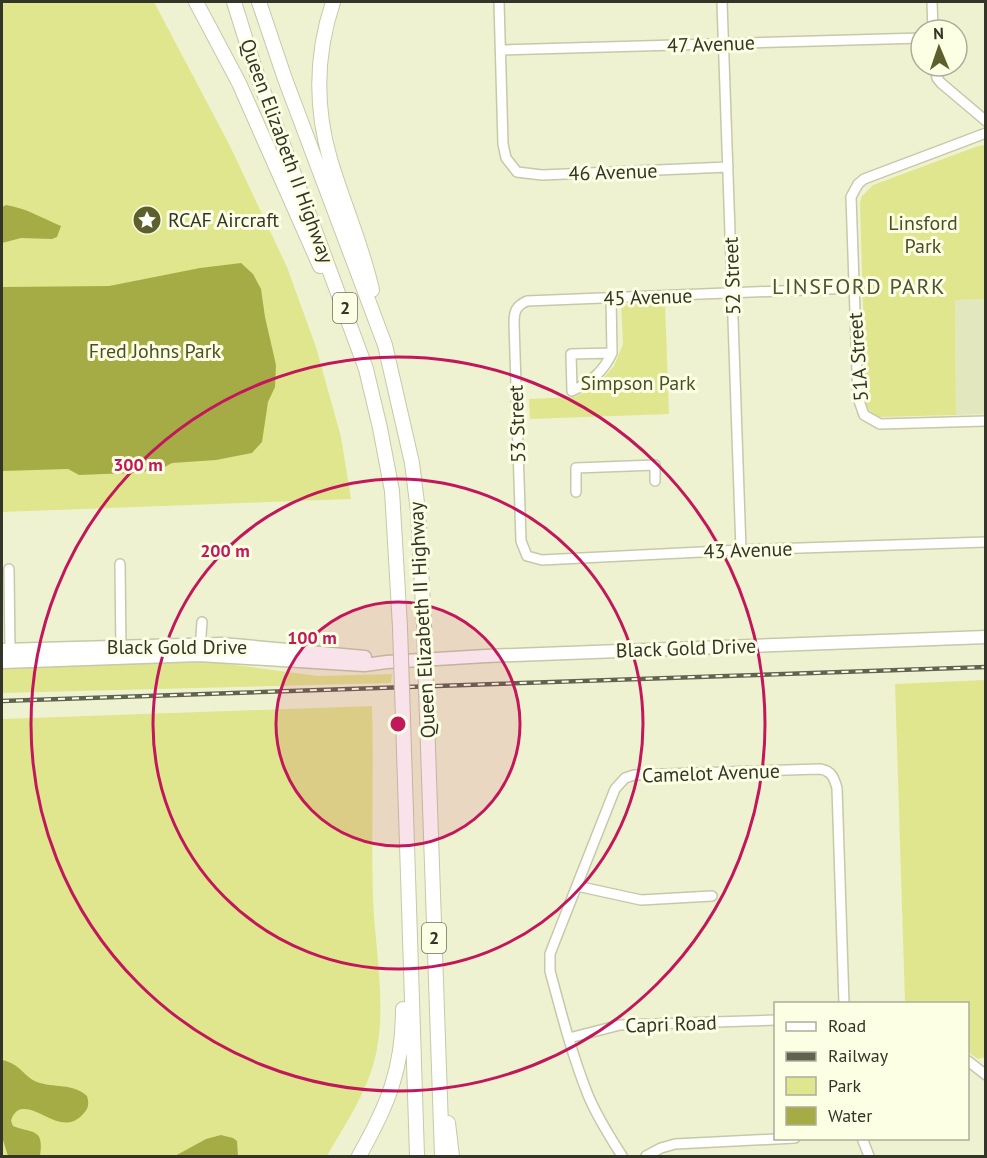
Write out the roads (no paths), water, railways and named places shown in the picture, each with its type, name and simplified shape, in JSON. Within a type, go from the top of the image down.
[{"type":"highway","points":[[196,2],[239,83],[366,369]]},
{"type":"highway","name":"Queen Elizabeth II Highway","points":[[234,2],[254,66],[366,369],[392,491],[400,627],[417,1156]]},
{"type":"highway","name":"Queen Elizabeth II Highway","points":[[259,2],[285,79],[385,345],[412,463],[418,511],[424,626],[442,1156]]},
{"type":"highway","points":[[333,2],[324,27],[320,60],[319,88],[322,121],[330,158],[366,262],[385,345]]},
{"type":"highway","points":[[359,1156],[380,1119],[398,1071],[404,1022],[404,968],[408,914]]},
{"type":"highway","points":[[438,1064],[452,1156]]},
{"type":"main road","name":"Black Gold Drive","points":[[6,656],[200,649],[340,665],[364,665],[486,656],[986,637]]},
{"type":"street","points":[[499,2],[501,50]]},
{"type":"street","name":"52 Street","points":[[722,2],[741,550]]},
{"type":"street","points":[[932,2],[933,18]]},
{"type":"street","name":"47 Avenue","points":[[501,50],[909,38]]},
{"type":"street","name":"46 Avenue","points":[[501,50],[504,144],[506,158],[517,172],[542,175],[728,167]]},
{"type":"street","points":[[938,78],[986,121]]},
{"type":"street","name":"51A Street","points":[[986,133],[864,179],[858,184],[851,197],[858,398],[864,416],[880,424],[986,421]]},
{"type":"street","name":"45 Avenue","points":[[517,307],[527,301],[854,288]]},
{"type":"street","points":[[611,298],[612,353],[607,365],[598,376],[572,392],[571,354],[612,353]]},
{"type":"street","name":"53 Street","points":[[517,307],[514,323],[521,541]]},
{"type":"street","points":[[576,492],[576,468],[655,465],[655,481]]},
{"type":"street","name":"43 Avenue","points":[[521,541],[526,556],[542,560],[741,550],[986,542]]},
{"type":"street","points":[[120,564],[121,652]]},
{"type":"street","points":[[6,656],[9,569]]},
{"type":"street","points":[[200,649],[202,622]]},
{"type":"street","name":"Camelot Avenue","points":[[622,1156],[589,1097],[569,1038],[549,963],[552,946],[615,789],[625,778],[646,775],[820,769],[827,770],[833,776],[837,788],[844,1002]]},
{"type":"street","points":[[577,886],[641,900],[712,896]]},
{"type":"street","name":"Capri Road","points":[[569,1038],[620,1025],[774,1020]]},
{"type":"street","points":[[969,1062],[986,1075]]},
{"type":"street","points":[[646,1156],[675,1144],[774,1139]]},
{"type":"street","points":[[863,1140],[869,1156]]},
{"type":"water","points":[[6,205],[27,211],[61,226],[57,237],[52,239],[21,238],[2,243],[2,207]]},
{"type":"water","points":[[241,263],[253,274],[261,289],[276,365],[275,387],[268,402],[262,442],[252,453],[216,460],[172,463],[159,470],[130,473],[79,475],[68,469],[2,471],[2,287],[109,286],[200,268]]},
{"type":"water","points":[[2,1060],[14,1064],[37,1082],[70,1087],[87,1096],[86,1111],[76,1120],[69,1122],[53,1120],[30,1110],[21,1109],[15,1113],[11,1121],[13,1126],[39,1136],[40,1156],[8,1156],[2,1137]]},
{"type":"water","points":[[221,1135],[237,1141],[238,1156],[175,1156],[206,1139]]},
{"type":"railway","points":[[2,701],[986,667]]},
{"type":"place","name":"RCAF Aircraft","points":[[147,220]]},
{"type":"district","name":"LINSFORD PARK","points":[[859,286]]},
{"type":"park label","name":"Linsford Park","points":[[923,234]]},
{"type":"park label","name":"Fred Johns Park","points":[[155,351]]},
{"type":"park label","name":"Simpson Park","points":[[638,383]]}]
